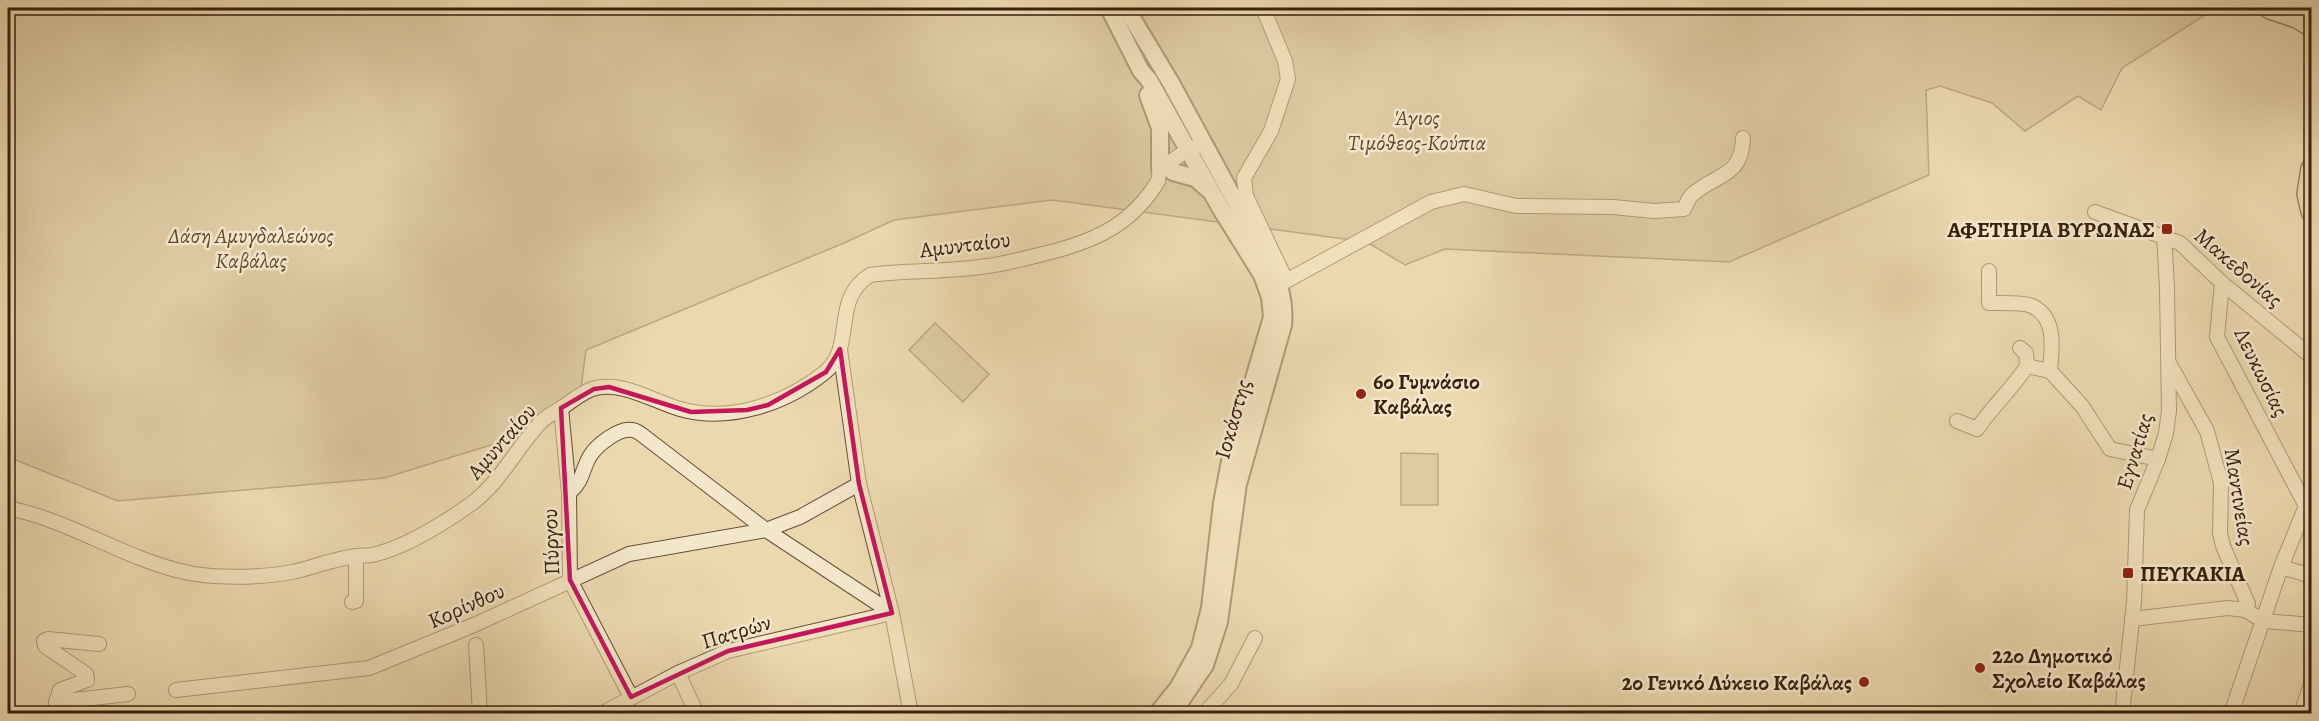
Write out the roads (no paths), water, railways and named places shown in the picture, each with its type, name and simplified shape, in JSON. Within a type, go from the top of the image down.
[{"type":"main road","points":[[2274,9],[2297,17],[2312,26]]},
{"type":"main road","points":[[2312,169],[2308,194],[2312,211]]},
{"type":"street","points":[[1109,8],[1141,71],[1160,128],[1164,174],[1195,178],[1215,198]]},
{"type":"street","points":[[1126,8],[1200,152]]},
{"type":"street","points":[[1263,8],[1285,61],[1288,79],[1271,131],[1244,178],[1244,187],[1284,286],[1431,202],[1447,197],[1464,194],[1515,206],[1603,206],[1654,211],[1684,210],[1693,194],[1728,174],[1739,157],[1743,138]]},
{"type":"street","points":[[1141,71],[1200,152]]},
{"type":"street","name":"Αμυνταίου","points":[[8,508],[30,512],[125,551],[193,573],[221,575],[290,573],[356,556],[371,556],[408,542],[433,529],[482,496],[542,421],[580,394],[594,388],[622,388],[702,413],[747,410],[768,405],[826,372],[840,350],[852,291],[856,285],[870,275],[987,266],[1081,243],[1110,231],[1121,223],[1143,202],[1164,174],[1200,152]]},
{"type":"street","name":"Ιοκάστης","points":[[1161,713],[1200,648],[1210,608],[1222,503],[1232,453],[1272,317],[1272,304],[1267,286],[1215,198],[1200,152]]},
{"type":"street","name":"Ιοκάστης","points":[[1161,713],[1196,681],[1205,665],[1219,622],[1238,484],[1283,325],[1284,286],[1200,152]]},
{"type":"street","points":[[2096,212],[2164,235]]},
{"type":"street","name":"Μακεδονίας","points":[[2164,235],[2181,243],[2222,283],[2312,357]]},
{"type":"street","name":"Εγνατίας","points":[[2122,712],[2132,619],[2137,510],[2158,459],[2166,433],[2169,411],[2164,235]]},
{"type":"street","points":[[1989,271],[1989,303],[2032,305],[2048,320],[2052,339],[2050,371]]},
{"type":"street","name":"Λευκωσίας","points":[[2222,283],[2217,337],[2309,507]]},
{"type":"street","points":[[1957,421],[1977,429],[2027,366],[2026,352],[2020,348]]},
{"type":"street","points":[[840,350],[859,484],[892,613],[911,714]]},
{"type":"street","name":"Μαντινείας","points":[[2168,361],[2210,440],[2221,483],[2220,533],[2223,546],[2248,604],[2245,610]]},
{"type":"street","points":[[2027,366],[2050,371],[2082,406],[2110,449],[2158,459]]},
{"type":"street","name":"Πύργου","points":[[561,408],[569,493],[570,580],[631,697]]},
{"type":"street","points":[[569,493],[581,480],[589,458],[596,449],[621,432],[631,429],[641,434],[766,530],[892,613]]},
{"type":"street","name":"Κορίνθου","points":[[176,690],[369,668],[474,625],[629,554],[766,530],[800,517],[859,484]]},
{"type":"street","points":[[2231,714],[2281,567],[2309,507]]},
{"type":"street","points":[[352,602],[356,601],[356,556]]},
{"type":"street","points":[[2281,567],[2312,576]]},
{"type":"street","points":[[2132,619],[2228,608],[2245,610],[2264,621],[2312,625]]},
{"type":"street","name":"Πατρών","points":[[601,714],[678,673],[728,651],[892,613]]},
{"type":"street","points":[[1204,714],[1231,684],[1255,638]]},
{"type":"street","points":[[99,644],[48,639],[44,641],[45,646],[86,674],[87,680],[60,690],[57,708],[128,694]]},
{"type":"street","points":[[476,645],[480,714]]},
{"type":"street","points":[[678,673],[696,714]]},
{"type":"street","points":[[2301,714],[2312,681]]},
{"type":"place","name":"ΑΦΕΤΗΡΙΑ ΒΥΡΩΝΑΣ","points":[[2167,229]]},
{"type":"place","name":"6ο Γυμνάσιο Καβάλας","points":[[1361,394]]},
{"type":"place","name":"ΠΕΥΚΑΚΙΑ","points":[[2128,573]]},
{"type":"place","name":"22ο Δημοτικό Σχολείο Καβάλας","points":[[1980,668]]},
{"type":"place","name":"2ο Γενικό Λύκειο Καβάλας","points":[[1864,682]]},
{"type":"park label","name":"'Αγιος Τιμόθεος-Κούπια","points":[[1417,130]]},
{"type":"park label","name":"Δάση Αμυγδαλεώνος Καβάλας","points":[[251,248]]}]
